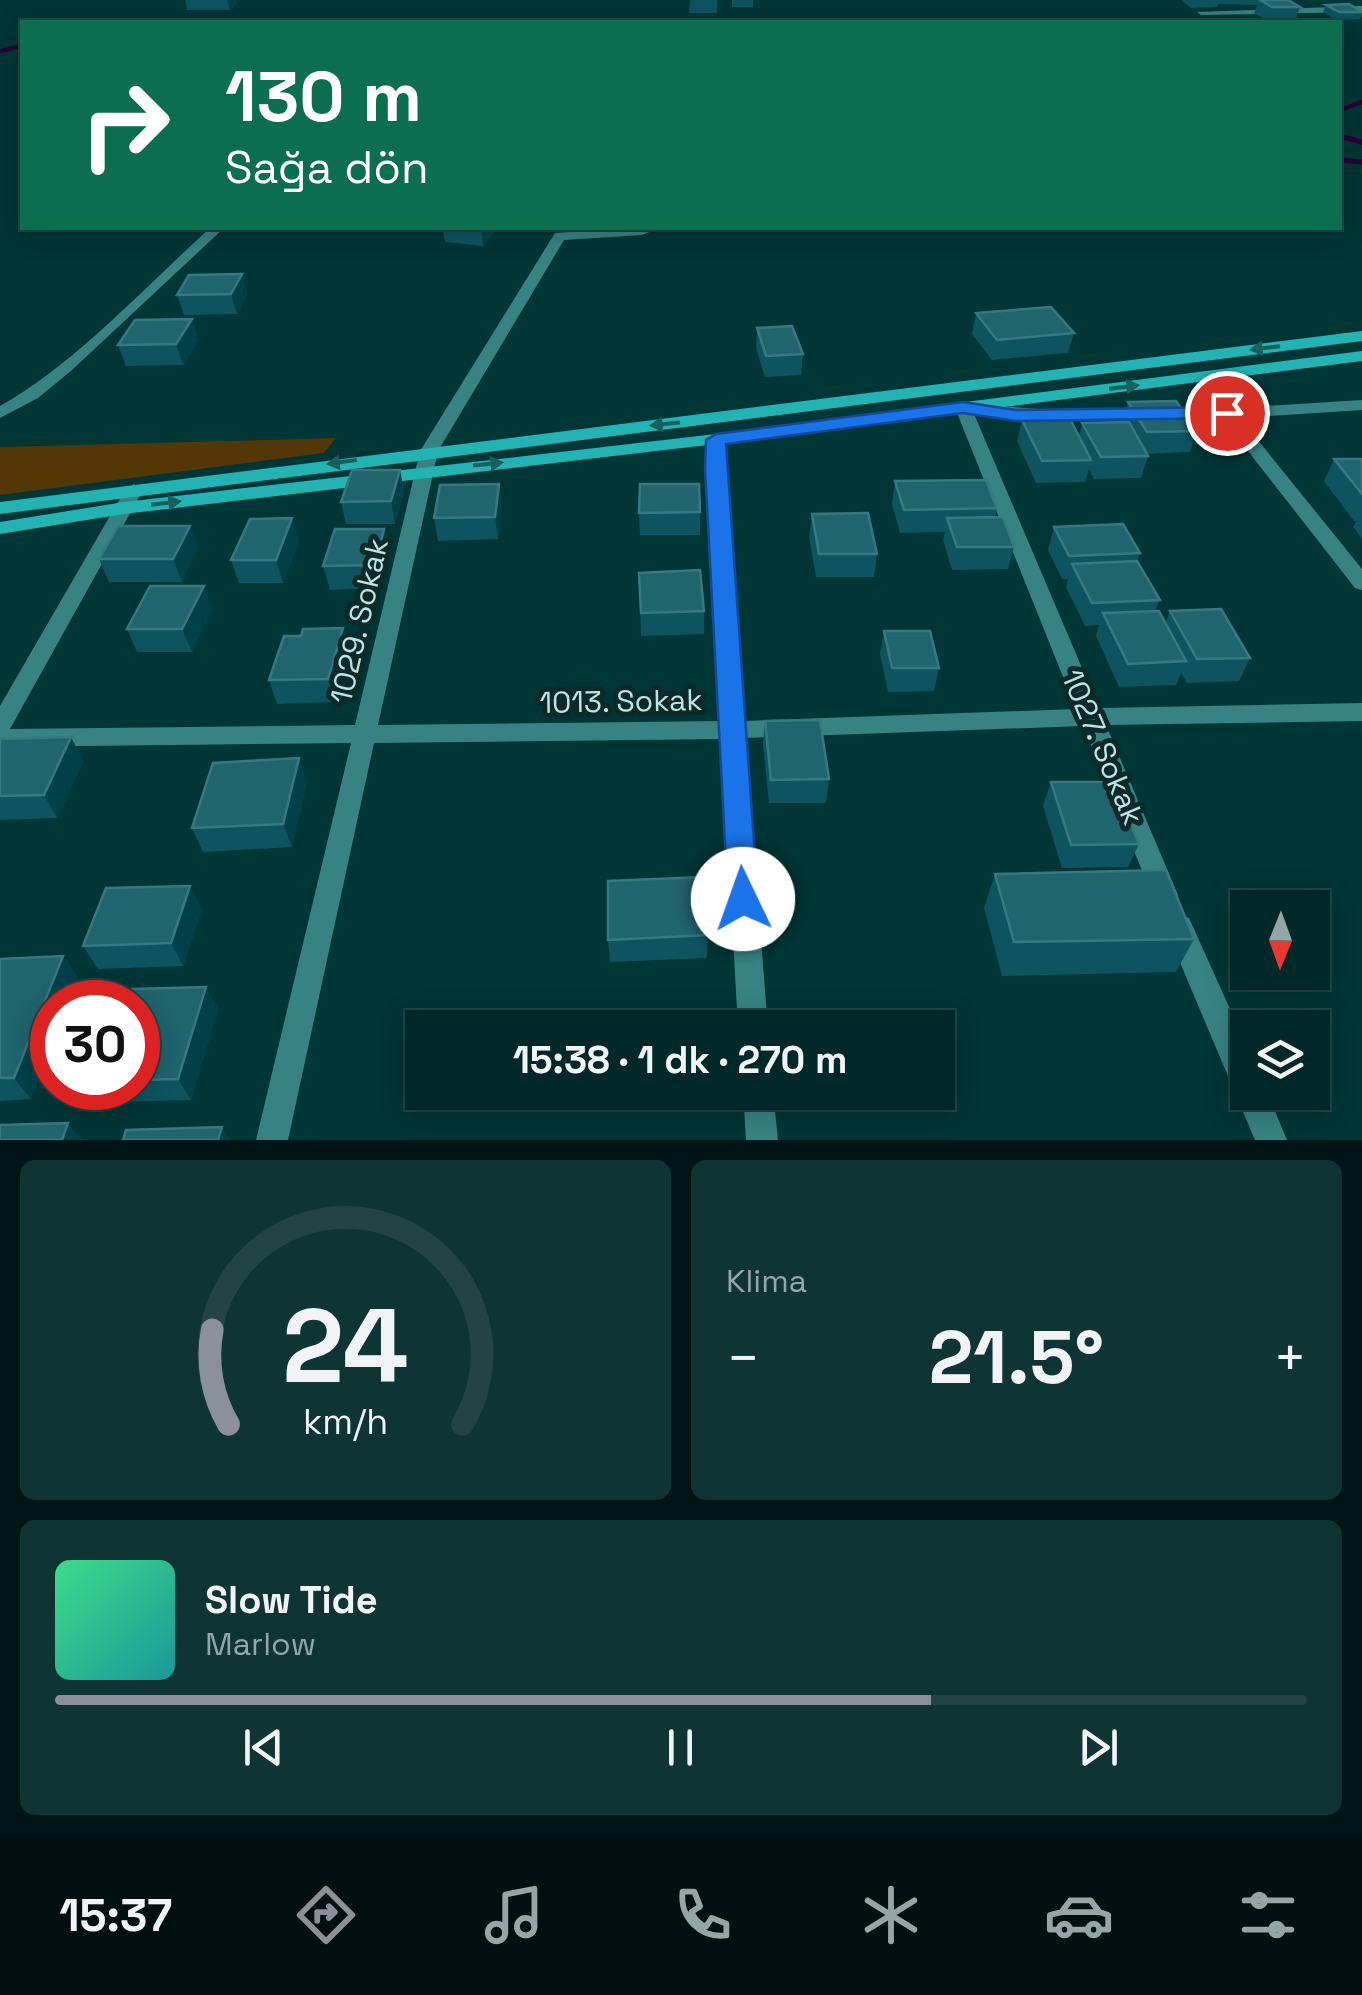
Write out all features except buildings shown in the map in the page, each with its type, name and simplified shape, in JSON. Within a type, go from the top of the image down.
[{"type":"street","points":[[1336,0],[1362,13]]},
{"type":"street","points":[[1201,12],[1350,9]]},
{"type":"street","points":[[0,413],[32,395],[66,367],[215,230]]},
{"type":"street","name":"1029. Sokak","points":[[272,1140],[427,461],[560,236],[647,230]]},
{"type":"street","points":[[0,508],[129,499],[1362,336]]},
{"type":"street","points":[[427,461],[716,440],[1362,356]]},
{"type":"street","points":[[1206,376],[1227,413],[1362,583]]},
{"type":"street","points":[[963,408],[1016,415],[1227,413],[1362,405]]},
{"type":"street","name":"1027. Sokak","points":[[963,408],[1230,1043]]},
{"type":"street","points":[[716,440],[752,1010]]},
{"type":"street","points":[[0,528],[129,499]]},
{"type":"street","points":[[0,726],[129,499]]},
{"type":"street","name":"1013. Sokak","points":[[0,738],[734,730],[1362,712]]},
{"type":"street","points":[[760,1110],[762,1140]]},
{"type":"street","points":[[1258,1110],[1271,1140]]},
{"type":"shaded area","points":[[336,438],[324,453],[0,495],[0,447]]},
{"type":"waterway","points":[[0,51],[20,46]]},
{"type":"waterway","points":[[1342,109],[1362,102]]},
{"type":"waterway","points":[[1342,137],[1362,142]]},
{"type":"waterway","points":[[1342,160],[1362,162]]},
{"type":"route","points":[[743,899],[716,440],[963,408],[1016,415],[1227,413]]}]
